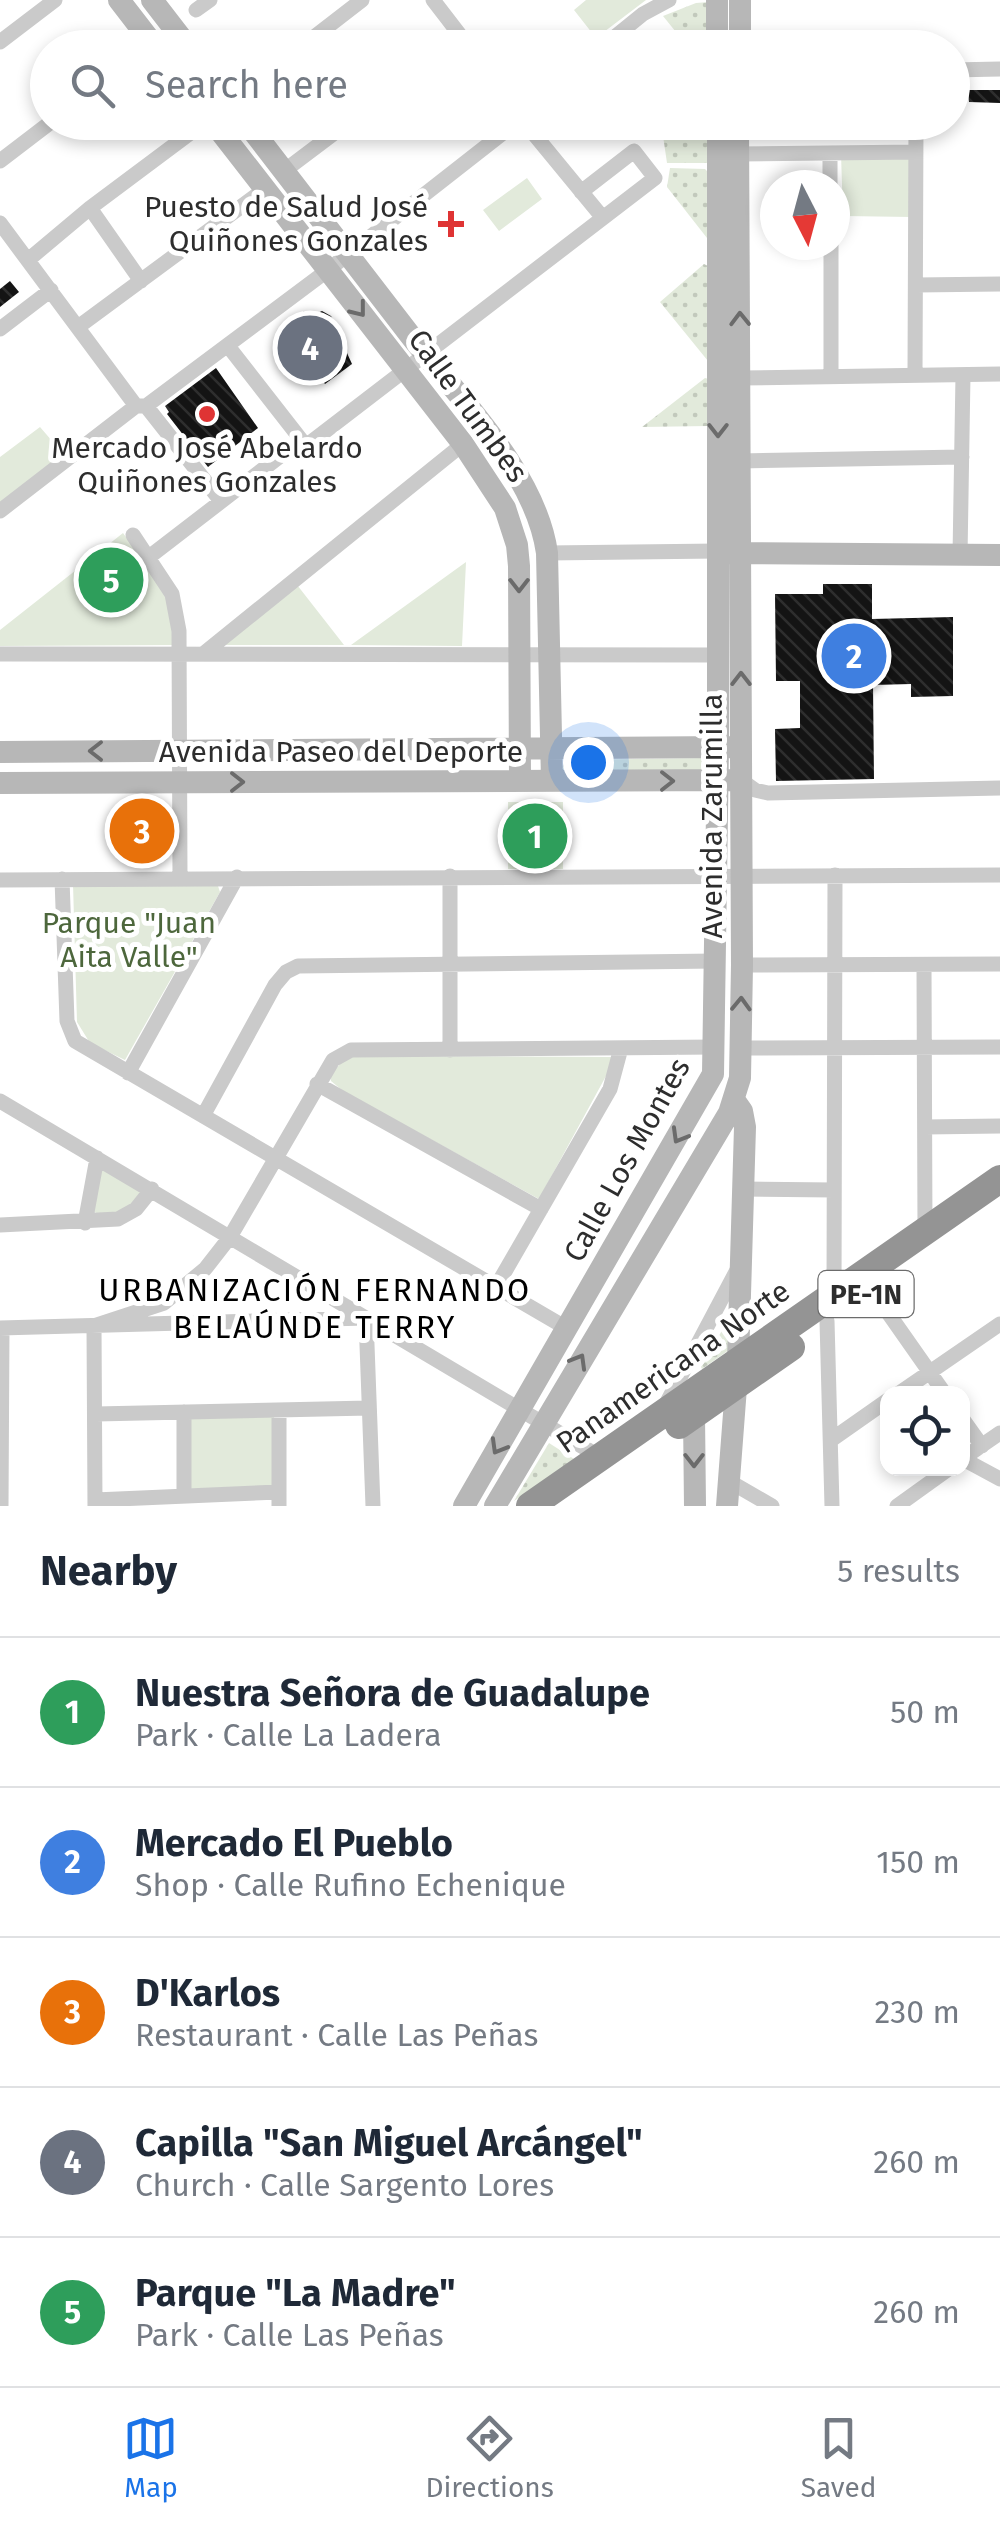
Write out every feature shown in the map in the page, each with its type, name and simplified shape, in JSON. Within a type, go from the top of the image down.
[{"type":"highway","name":"Panamericana Norte","points":[[530,1506],[659,1416],[736,1375],[831,1307],[925,1230],[1000,1178]]},
{"type":"highway","name":"Panamericana Norte","points":[[831,1307],[872,1290],[1000,1201]]},
{"type":"highway","name":"Panamericana Norte","points":[[563,1506],[694,1415],[736,1375]]},
{"type":"main road","points":[[119,0],[142,30]]},
{"type":"main road","points":[[152,0],[174,30]]},
{"type":"main road","points":[[717,0],[717,30]]},
{"type":"main road","points":[[740,0],[740,30]]},
{"type":"main road","name":"Calle Tumbes","points":[[228,140],[463,444],[505,508],[517,544],[520,781]]},
{"type":"main road","name":"Calle Tumbes","points":[[260,140],[518,477],[537,513],[547,553],[552,781]]},
{"type":"main road","name":"Avenida Zarumilla","points":[[716,1047],[717,875],[730,780],[730,553],[719,140]]},
{"type":"main road","name":"Avenida Zarumilla","points":[[730,747],[718,654],[740,461],[738,140]]},
{"type":"main road","points":[[730,553],[1000,555]]},
{"type":"main road","name":"Avenida Paseo del Deporte","points":[[0,752],[730,747]]},
{"type":"main road","name":"Avenida Zarumilla","points":[[727,1506],[745,1127],[735,1101],[740,1048],[743,875],[730,780]]},
{"type":"main road","name":"Avenida Paseo del Deporte","points":[[0,783],[730,780]]},
{"type":"main road","name":"Calle Los Montes","points":[[464,1506],[709,1085],[716,1047]]},
{"type":"main road","points":[[495,1506],[735,1101]]},
{"type":"main road","points":[[694,1415],[695,1506]]},
{"type":"street","points":[[0,42],[55,0]]},
{"type":"street","points":[[323,30],[362,0]]},
{"type":"street","points":[[623,30],[670,0]]},
{"type":"street","points":[[436,1],[457,30]]},
{"type":"street","points":[[970,70],[1000,70]]},
{"type":"street","points":[[0,161],[30,138]]},
{"type":"street","points":[[28,260],[181,140]]},
{"type":"street","points":[[284,171],[325,140]]},
{"type":"street","points":[[0,511],[228,346],[498,140]]},
{"type":"street","points":[[536,140],[603,218]]},
{"type":"street","points":[[915,376],[916,140]]},
{"type":"street","points":[[149,557],[221,501],[406,371],[655,178],[634,151],[581,192]]},
{"type":"street","points":[[738,154],[916,152]]},
{"type":"street","points":[[830,154],[830,170]]},
{"type":"street","points":[[78,327],[265,188]]},
{"type":"street","points":[[90,208],[141,280]]},
{"type":"street","points":[[0,223],[78,327],[221,501]]},
{"type":"street","points":[[831,260],[831,376]]},
{"type":"street","points":[[916,284],[1000,284]]},
{"type":"street","points":[[0,329],[51,290]]},
{"type":"street","points":[[228,346],[303,443]]},
{"type":"street","points":[[740,378],[1000,374]]},
{"type":"street","points":[[960,556],[963,375]]},
{"type":"street","points":[[202,654],[463,444]]},
{"type":"street","points":[[740,461],[962,457]]},
{"type":"street","points":[[133,535],[172,594],[180,631],[180,878]]},
{"type":"street","points":[[547,553],[730,553]]},
{"type":"street","points":[[0,654],[718,654]]},
{"type":"street","points":[[730,780],[768,793],[1000,788]]},
{"type":"street","points":[[832,1506],[835,875]]},
{"type":"street","points":[[0,880],[1000,875]]},
{"type":"street","points":[[450,876],[450,1050]]},
{"type":"street","points":[[128,1072],[237,877]]},
{"type":"street","points":[[62,879],[70,1032],[85,1049],[568,1328]]},
{"type":"street","points":[[203,1116],[275,985],[286,972],[311,964],[716,961]]},
{"type":"street","points":[[742,965],[1000,964]]},
{"type":"street","points":[[924,966],[925,1230]]},
{"type":"street","points":[[94,1326],[164,1302],[205,1268],[230,1237],[333,1060],[351,1050],[716,1047]]},
{"type":"street","points":[[740,1048],[1000,1047]]},
{"type":"street","points":[[496,1287],[610,1089],[621,1048]]},
{"type":"street","points":[[317,1084],[541,1208]]},
{"type":"street","points":[[0,1101],[600,1457]]},
{"type":"street","points":[[925,1126],[1000,1126]]},
{"type":"street","points":[[85,1223],[98,1158]]},
{"type":"street","points":[[0,1226],[85,1223],[126,1216],[152,1189]]},
{"type":"street","points":[[742,1189],[834,1190]]},
{"type":"street","points":[[659,1416],[739,1266]]},
{"type":"street","points":[[872,1290],[940,1386]]},
{"type":"street","points":[[1,1506],[1,1328],[366,1318]]},
{"type":"street","points":[[366,1318],[373,1506]]},
{"type":"street","points":[[910,1386],[1000,1324]]},
{"type":"street","points":[[94,1326],[95,1503],[184,1496],[279,1499],[279,1410]]},
{"type":"street","points":[[830,1440],[880,1406]]},
{"type":"street","points":[[96,1414],[370,1408]]},
{"type":"street","points":[[184,1412],[184,1496]]},
{"type":"street","points":[[970,1429],[982,1446]]},
{"type":"street","points":[[970,1454],[1000,1432]]},
{"type":"street","points":[[970,1463],[1000,1479]]},
{"type":"street","points":[[897,1506],[939,1476]]},
{"type":"street","points":[[727,1480],[772,1506]]},
{"type":"green space","points":[[586,0],[646,0],[607,30],[590,30],[574,10]]},
{"type":"green space","points":[[709,2],[709,30],[674,30],[663,16]]},
{"type":"green space","points":[[664,140],[708,140],[708,163],[667,163]]},
{"type":"green space","points":[[841,154],[915,155],[912,217],[850,216],[850,170],[842,170]]},
{"type":"green space","points":[[670,168],[708,172],[707,238],[667,187]]},
{"type":"green space","points":[[527,178],[542,199],[499,231],[483,210]]},
{"type":"green space","points":[[704,264],[708,266],[708,361],[660,302]]},
{"type":"green space","points":[[705,378],[709,379],[708,426],[642,427]]},
{"type":"green space","points":[[40,427],[65,456],[0,508],[0,457]]},
{"type":"green space","points":[[123,533],[166,592],[176,645],[0,646],[0,630]]},
{"type":"green space","points":[[466,562],[462,646],[351,645]]},
{"type":"green space","points":[[294,581],[344,645],[214,645]]},
{"type":"green space","points":[[703,758],[708,770],[565,772],[562,767],[566,760]]},
{"type":"green space","points":[[508,802],[563,802],[563,869],[508,869]]},
{"type":"green space","name":"Parque \"Juan Aita Valle\"","points":[[73,884],[218,886],[220,892],[125,1060],[90,1043],[77,1022]]},
{"type":"green space","points":[[354,1056],[612,1057],[612,1065],[539,1199],[343,1091],[331,1081],[330,1075]]},
{"type":"green space","points":[[101,1164],[144,1188],[135,1201],[114,1213],[91,1211]]},
{"type":"green space","points":[[728,1320],[729,1350],[702,1369],[701,1367]]},
{"type":"green space","points":[[187,1416],[274,1416],[274,1486],[187,1490]]},
{"type":"green space","points":[[549,1443],[574,1459],[514,1501]]},
{"type":"building","points":[[970,90],[1000,90],[1000,103],[970,102]]},
{"type":"building","points":[[10,281],[19,292],[0,307],[0,289]]},
{"type":"building","points":[[304,311],[313,315],[322,311],[331,316],[338,327],[331,340],[342,355],[347,353],[352,364],[325,384],[305,360],[290,365],[282,352],[282,337]]},
{"type":"building","name":"Mercado José Abelardo Quiñones Gonzales","points":[[216,368],[258,428],[208,467],[165,406]]},
{"type":"building","points":[[823,584],[872,584],[872,619],[953,617],[953,696],[911,697],[911,684],[873,685],[874,779],[776,781],[775,729],[800,728],[800,681],[776,681],[775,594],[823,594]]},
{"type":"place","name":"Puesto de Salud José Quiñones Gonzales","points":[[451,224]]},
{"type":"place","name":"Capilla \"San Miguel Arcángel\"","points":[[310,348]]},
{"type":"place","name":"Mercado José Abelardo Quiñones Gonzales","points":[[207,414]]},
{"type":"place","name":"Parque \"La Madre\"","points":[[111,580]]},
{"type":"place","name":"Mercado El Pueblo","points":[[854,656]]},
{"type":"place","name":"D'Karlos","points":[[142,831]]},
{"type":"place","name":"Nuestra Señora de Guadalupe","points":[[535,836]]},
{"type":"district","name":"URBANIZACIÓN FERNANDO BELAÚNDE TERRY","points":[[315,1308]]}]
